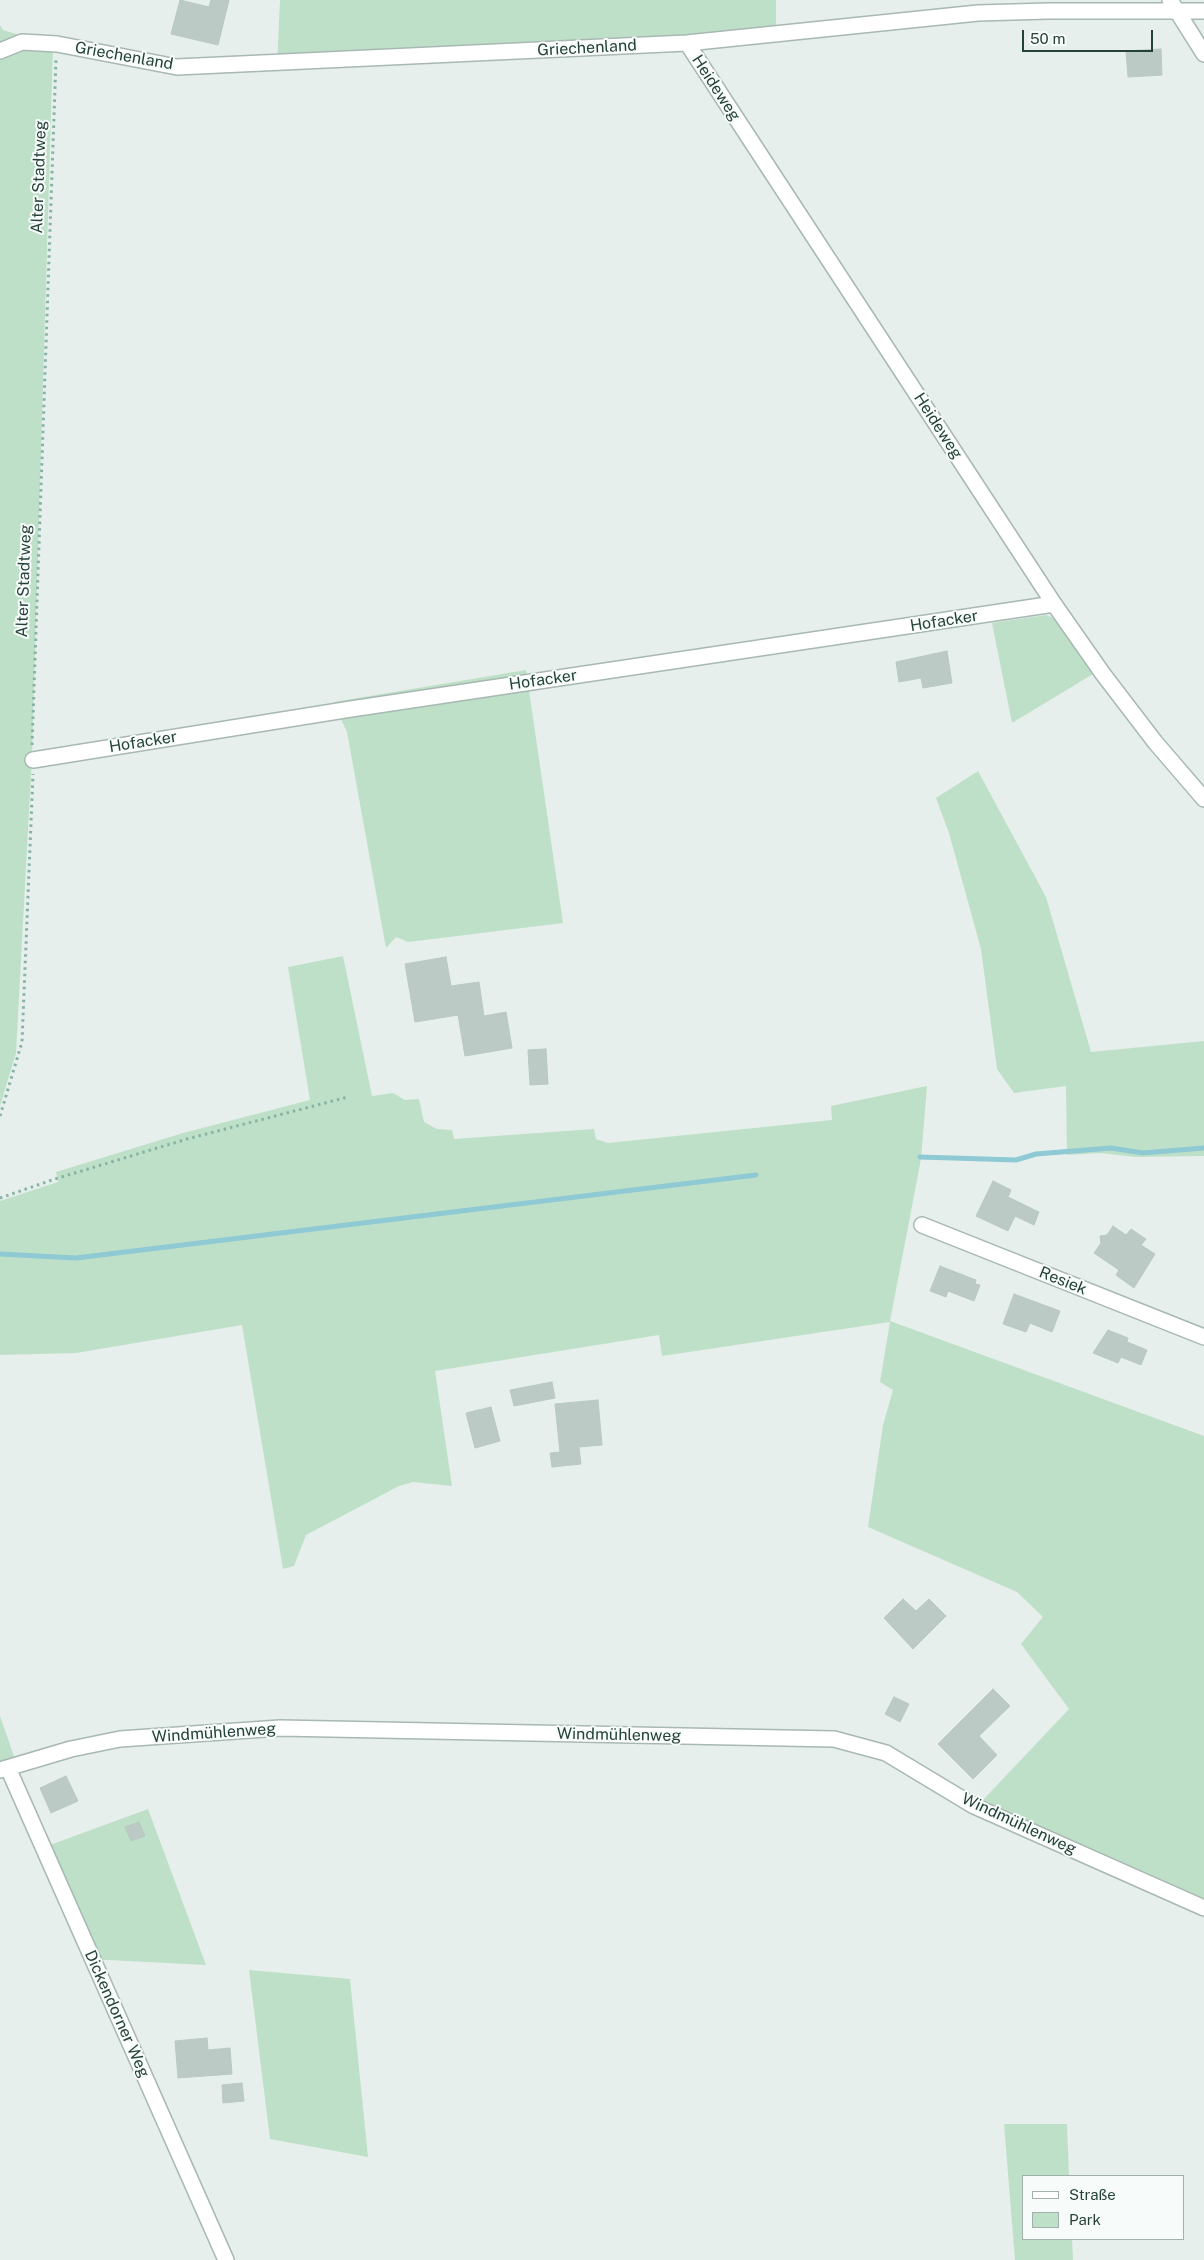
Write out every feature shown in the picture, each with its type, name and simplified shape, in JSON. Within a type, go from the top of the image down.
[{"type":"street","name":"Griechenland","points":[[0,51],[22,42],[57,44],[177,67],[687,43],[978,13],[1174,5],[1204,11]]},
{"type":"street","points":[[1174,5],[1204,54]]},
{"type":"street","name":"Heideweg","points":[[687,43],[1054,604],[1154,742],[1204,799]]},
{"type":"street","name":"Hofacker","points":[[33,760],[351,709],[1054,604]]},
{"type":"street","name":"Resiek","points":[[922,1225],[1204,1337]]},
{"type":"street","name":"Windmühlenweg","points":[[4,1769],[71,1749],[120,1739],[280,1728],[834,1739],[886,1753],[974,1806],[1204,1908]]},
{"type":"street","name":"Dickendorner Weg","points":[[4,1769],[226,2260]]},
{"type":"path","name":"Alter Stadtweg","points":[[0,1116],[22,1042],[33,760],[31,738],[57,44]]},
{"type":"path","points":[[0,1198],[55,1179],[187,1139],[348,1097]]},
{"type":"green space","points":[[280,0],[776,0],[776,38],[277,66]]},
{"type":"green space","points":[[0,25],[3,30],[20,35],[52,40],[53,47],[32,756],[16,1053],[0,1106]]},
{"type":"green space","points":[[1046,615],[1054,618],[1093,674],[1012,723],[992,623]]},
{"type":"green space","points":[[526,670],[563,923],[408,942],[396,937],[386,948],[347,732],[341,719],[336,716],[334,702]]},
{"type":"green space","points":[[978,771],[1046,897],[1091,1052],[1204,1041],[1204,1156],[1135,1157],[1100,1153],[1067,1155],[1066,1086],[1014,1093],[997,1069],[981,949],[949,833],[936,798]]},
{"type":"green space","points":[[343,956],[372,1096],[393,1093],[405,1100],[419,1099],[424,1122],[437,1129],[452,1130],[454,1139],[594,1129],[596,1139],[608,1143],[832,1120],[831,1106],[927,1086],[921,1159],[890,1321],[1204,1436],[1204,1904],[981,1802],[1069,1709],[1021,1644],[1043,1617],[1017,1592],[868,1527],[883,1425],[893,1390],[880,1382],[890,1322],[662,1356],[659,1335],[435,1371],[452,1486],[413,1482],[399,1486],[306,1535],[294,1566],[283,1569],[242,1325],[76,1353],[0,1355],[0,1201],[58,1182],[56,1172],[183,1133],[310,1100],[288,967]]},
{"type":"green space","points":[[0,1716],[16,1762],[0,1767]]},
{"type":"green space","points":[[148,1809],[206,1965],[88,1959],[39,1849]]},
{"type":"green space","points":[[249,1970],[350,1979],[368,2157],[270,2139]]},
{"type":"green space","points":[[1004,2124],[1067,2124],[1069,2175],[1022,2175],[1022,2240],[1072,2240],[1073,2260],[1015,2260]]},
{"type":"building","points":[[180,0],[209,7],[211,0],[229,0],[218,45],[171,34]]},
{"type":"building","points":[[1161,49],[1162,75],[1128,77],[1126,51]]},
{"type":"building","points":[[947,651],[952,683],[923,688],[921,678],[899,682],[896,662]]},
{"type":"building","points":[[446,957],[451,986],[479,982],[484,1016],[506,1012],[512,1048],[465,1056],[458,1015],[415,1022],[405,964]]},
{"type":"building","points":[[546,1049],[548,1084],[530,1085],[528,1050]]},
{"type":"building","points":[[993,1181],[1011,1190],[1008,1197],[1039,1212],[1034,1225],[1015,1216],[1008,1231],[976,1216]]},
{"type":"building","points":[[1113,1226],[1126,1235],[1131,1229],[1146,1239],[1141,1245],[1155,1254],[1134,1288],[1116,1275],[1119,1270],[1094,1253],[1101,1243],[1100,1236],[1107,1235]]},
{"type":"building","points":[[940,1266],[976,1280],[975,1284],[980,1285],[974,1301],[948,1291],[946,1297],[930,1291]]},
{"type":"building","points":[[1014,1294],[1060,1311],[1052,1332],[1030,1323],[1026,1332],[1003,1324]]},
{"type":"building","points":[[1108,1330],[1128,1338],[1127,1342],[1147,1350],[1141,1365],[1121,1357],[1118,1363],[1093,1353]]},
{"type":"building","points":[[552,1382],[555,1398],[514,1406],[510,1390]]},
{"type":"building","points":[[598,1400],[602,1445],[579,1447],[581,1464],[552,1467],[550,1453],[560,1452],[555,1404]]},
{"type":"building","points":[[491,1407],[500,1441],[475,1448],[466,1413]]},
{"type":"building","points":[[903,1599],[916,1611],[929,1599],[946,1616],[913,1649],[884,1618]]},
{"type":"building","points":[[993,1689],[1010,1706],[979,1736],[997,1755],[973,1779],[938,1744]]},
{"type":"building","points":[[894,1697],[909,1704],[900,1722],[885,1714]]},
{"type":"building","points":[[66,1776],[78,1801],[51,1813],[40,1788]]},
{"type":"building","points":[[139,1822],[145,1836],[131,1841],[125,1827]]},
{"type":"building","points":[[207,2038],[208,2050],[230,2048],[232,2074],[178,2078],[175,2041]]},
{"type":"building","points":[[242,2083],[244,2101],[223,2103],[222,2085]]},
{"type":"waterway","points":[[920,1157],[1016,1160],[1036,1154],[1111,1148],[1143,1153],[1204,1148]]},
{"type":"waterway","points":[[0,1254],[76,1258],[756,1175]]}]
